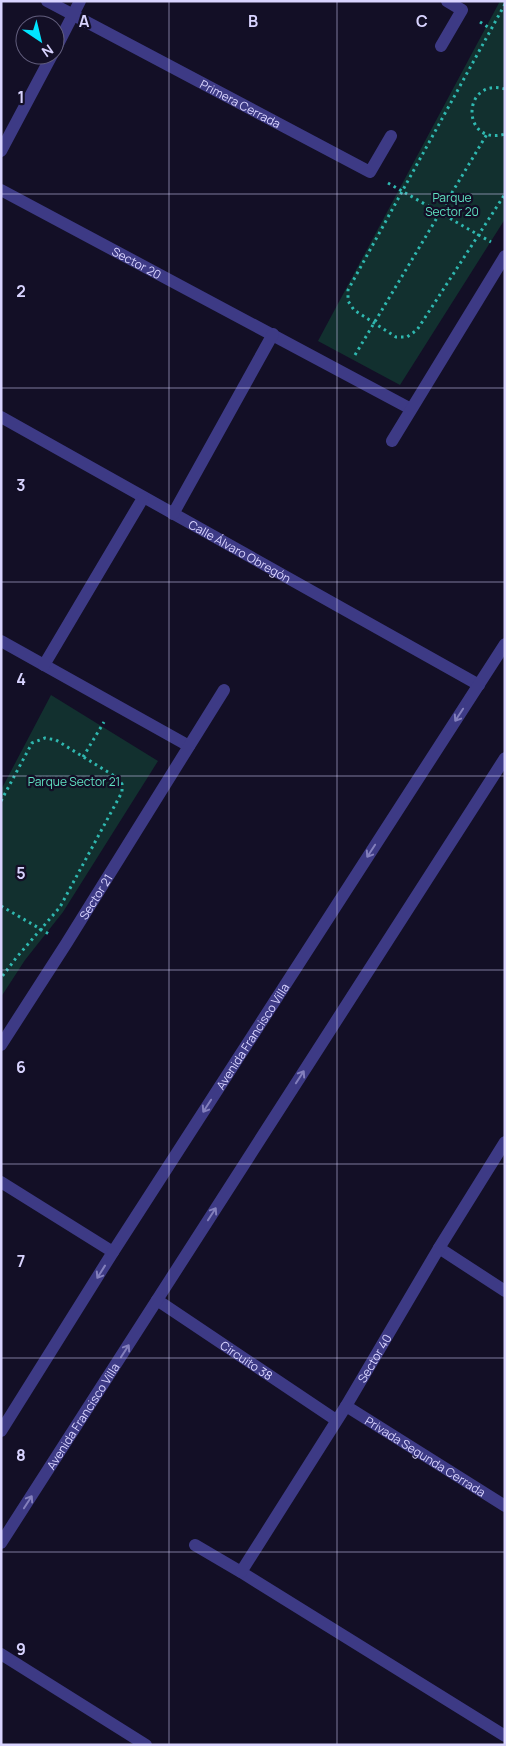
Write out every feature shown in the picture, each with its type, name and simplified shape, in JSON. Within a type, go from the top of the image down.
[{"type":"street","points":[[47,1],[74,14]]},
{"type":"street","points":[[65,31],[80,1]]},
{"type":"street","points":[[441,46],[462,10],[447,1]]},
{"type":"street","name":"Primera Cerrada","points":[[74,14],[370,172]]},
{"type":"street","points":[[1,151],[47,65]]},
{"type":"street","points":[[370,172],[391,136]]},
{"type":"street","name":"Sector 20","points":[[1,190],[274,334],[411,409]]},
{"type":"street","points":[[392,441],[501,251]]},
{"type":"street","points":[[173,514],[274,334]]},
{"type":"street","name":"Calle Álvaro Obregón","points":[[1,418],[479,685]]},
{"type":"street","points":[[44,665],[143,498]]},
{"type":"street","points":[[1,641],[189,746]]},
{"type":"street","name":"Avenida Francisco Villa","points":[[1,1431],[113,1252],[505,644]]},
{"type":"street","name":"Sector 21","points":[[1,1045],[224,690]]},
{"type":"street","name":"Avenida Francisco Villa","points":[[1,1544],[505,758]]},
{"type":"street","name":"Sector 40","points":[[241,1572],[346,1406],[439,1248],[505,1142]]},
{"type":"street","points":[[1,1182],[113,1252]]},
{"type":"street","points":[[439,1248],[505,1291]]},
{"type":"street","name":"Circuito 38","points":[[157,1300],[336,1420]]},
{"type":"street","name":"Privada Segunda Cerrada","points":[[346,1406],[505,1506]]},
{"type":"street","points":[[195,1545],[505,1736]]},
{"type":"street","points":[[1,1654],[146,1745]]},
{"type":"path","points":[[505,4],[348,290],[348,301],[354,310],[396,337],[407,337],[417,330],[505,194]]},
{"type":"path","points":[[505,89],[490,88],[482,91],[473,103],[471,110],[475,125],[487,134],[495,136],[505,134]]},
{"type":"path","points":[[345,372],[487,134]]},
{"type":"path","points":[[370,172],[440,212],[501,251]]},
{"type":"path","points":[[84,757],[114,704]]},
{"type":"path","points":[[1,801],[32,743],[45,738],[56,740],[116,777],[122,784],[122,792],[60,907],[1,978]]},
{"type":"path","points":[[1,906],[66,944]]},
{"type":"green space","name":"Parque Sector 20","points":[[500,1],[505,1],[505,219],[400,385],[318,341]]},
{"type":"green space","name":"Parque Sector 21","points":[[51,695],[158,761],[63,912],[25,960],[1,997],[1,790]]}]
